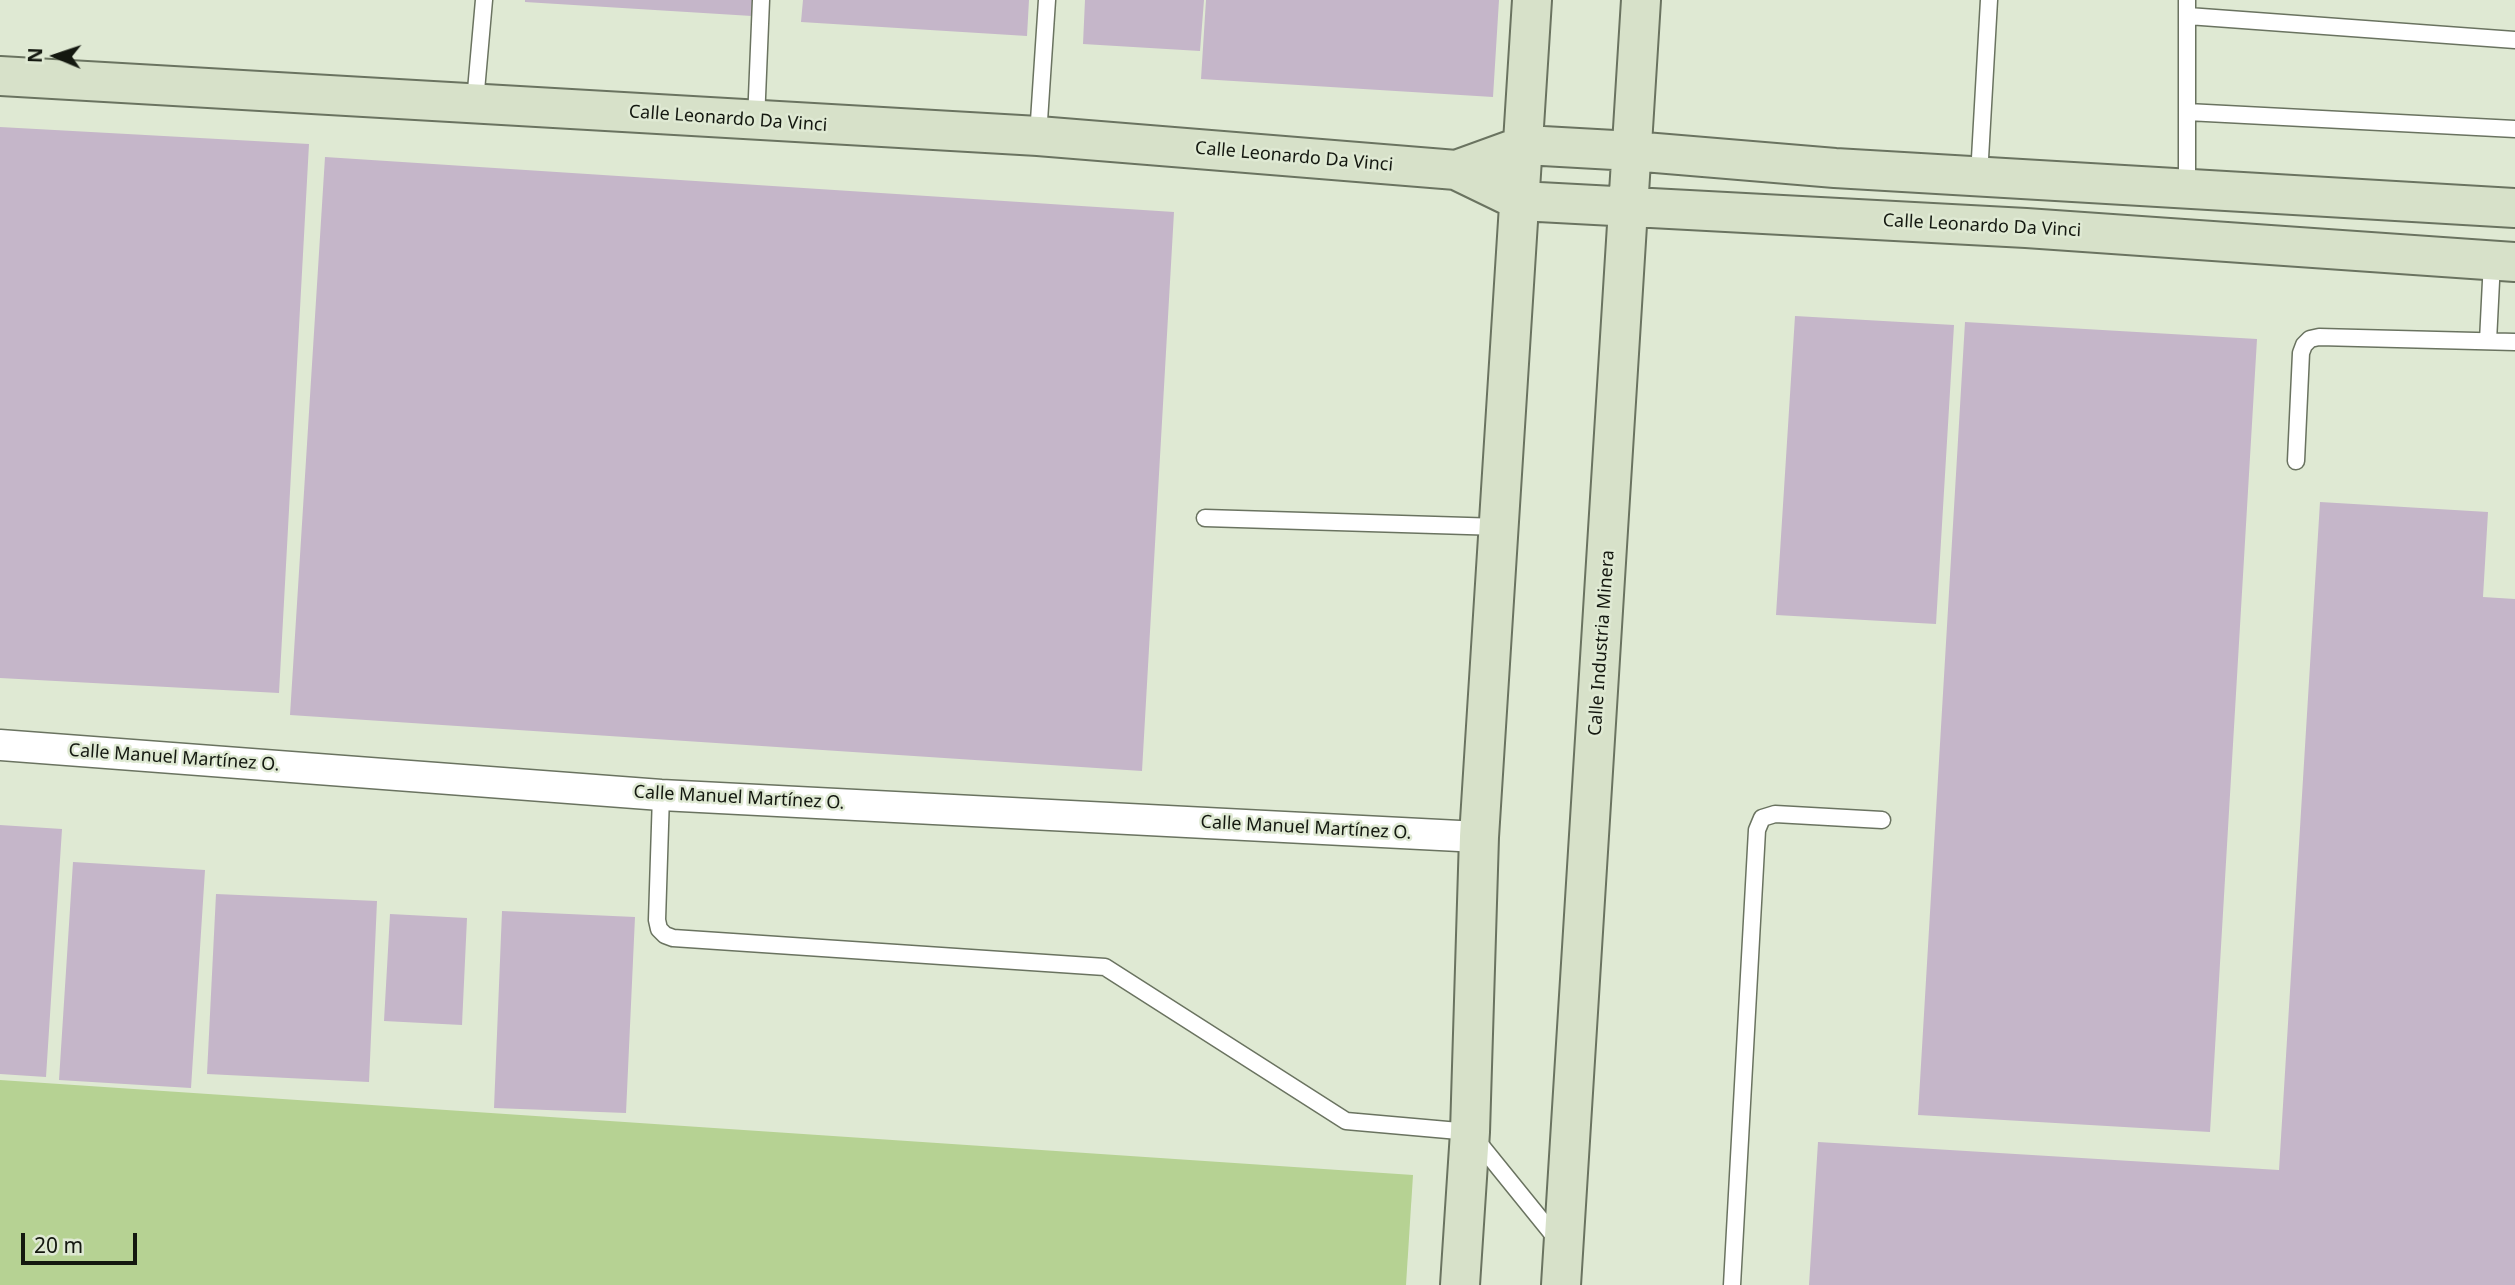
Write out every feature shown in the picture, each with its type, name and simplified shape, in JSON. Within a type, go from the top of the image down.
[{"type":"main road","points":[[1460,1285],[1470,1132],[1479,837],[1525,145],[1532,0]]},
{"type":"main road","name":"Calle Industria Minera","points":[[1562,1266],[1641,0]]},
{"type":"main road","name":"Calle Leonardo Da Vinci","points":[[0,76],[1038,136],[1456,170],[1520,201],[2026,228],[2504,261]]},
{"type":"main road","name":"Calle Leonardo Da Vinci","points":[[1456,170],[1525,145],[2187,190],[2515,208]]},
{"type":"street","name":"Calle Manuel Martínez O.","points":[[0,745],[661,794],[1479,837]]},
{"type":"lane","points":[[475,102],[484,0]]},
{"type":"lane","points":[[756,121],[761,0]]},
{"type":"lane","points":[[1038,136],[1047,0]]},
{"type":"lane","points":[[1979,176],[1989,0]]},
{"type":"lane","points":[[2187,190],[2187,8],[2515,40]]},
{"type":"lane","points":[[2187,112],[2515,129]]},
{"type":"lane","points":[[2488,341],[2504,261]]},
{"type":"lane","points":[[2296,461],[2301,353],[2310,339],[2319,337],[2515,342]]},
{"type":"lane","points":[[1205,518],[1500,527]]},
{"type":"lane","points":[[661,794],[657,920],[659,929],[665,935],[673,938],[1105,967],[1346,1121],[1470,1132],[1562,1266],[1579,1285]]},
{"type":"lane","points":[[1732,1285],[1757,830],[1762,818],[1775,814],[1882,820]]},
{"type":"green space","points":[[0,1080],[1413,1175],[1406,1285],[0,1285]]},
{"type":"building","points":[[525,0],[753,0],[752,16]]},
{"type":"building","points":[[803,0],[1029,0],[1027,36],[801,22]]},
{"type":"building","points":[[1085,0],[1204,0],[1200,51],[1083,44]]},
{"type":"building","points":[[1206,0],[1499,0],[1493,97],[1201,79]]},
{"type":"building","points":[[0,127],[309,144],[279,693],[0,678]]},
{"type":"building","points":[[325,157],[1174,212],[1142,771],[290,715]]},
{"type":"building","points":[[1795,316],[1954,325],[1936,624],[1776,615]]},
{"type":"building","points":[[1965,322],[2257,339],[2210,1132],[1918,1115]]},
{"type":"building","points":[[2320,502],[2488,512],[2483,597],[2515,599],[2515,1285],[1809,1285],[1818,1142],[2279,1170]]},
{"type":"building","points":[[0,825],[62,829],[46,1077],[0,1074]]},
{"type":"building","points":[[73,862],[205,870],[191,1088],[59,1080]]},
{"type":"building","points":[[216,894],[377,901],[369,1082],[207,1074]]},
{"type":"building","points":[[502,911],[635,917],[626,1113],[494,1108]]},
{"type":"building","points":[[390,914],[467,918],[462,1025],[384,1021]]}]
